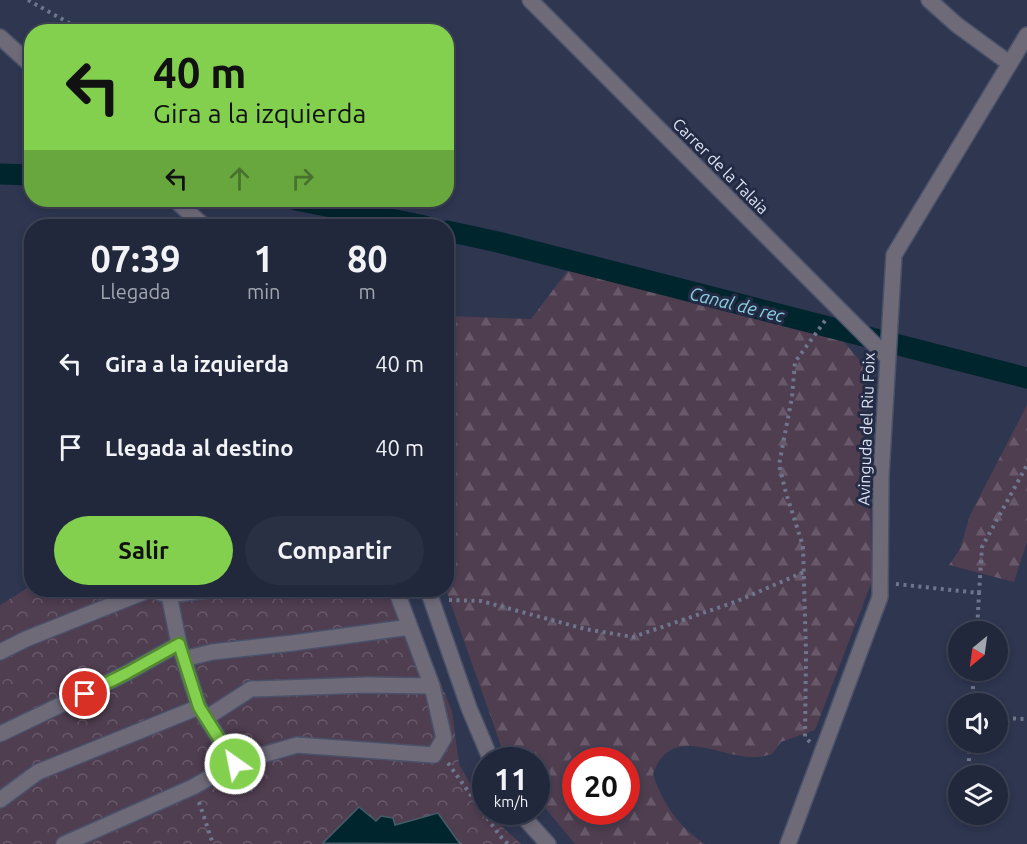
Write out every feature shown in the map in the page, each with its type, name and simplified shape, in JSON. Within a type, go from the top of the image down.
[{"type":"street","name":"Carrer de la Talaia","points":[[530,0],[886,357]]},
{"type":"street","points":[[929,0],[957,25],[1009,63]]},
{"type":"street","name":"Avinguda del Riu Foix","points":[[788,844],[880,597],[881,476],[886,357],[894,255],[1027,35]]},
{"type":"street","points":[[0,37],[24,59]]},
{"type":"street","points":[[183,207],[196,219]]},
{"type":"street","points":[[0,652],[132,597]]},
{"type":"street","points":[[169,597],[181,651],[202,713],[235,764]]},
{"type":"street","points":[[64,844],[193,787],[235,764],[297,745],[434,755],[444,738],[432,686],[399,597]]},
{"type":"street","points":[[431,597],[469,708],[486,747]]},
{"type":"street","points":[[0,734],[127,673],[181,651],[212,652],[410,627]]},
{"type":"street","points":[[0,800],[38,772],[202,713],[251,689],[368,685],[432,686]]},
{"type":"street","points":[[531,825],[548,844]]},
{"type":"path","points":[[28,0],[71,24]]},
{"type":"path","points":[[822,753],[805,738],[803,546],[779,465],[792,397],[795,362],[834,305]]},
{"type":"path","points":[[978,621],[982,547],[1027,465]]},
{"type":"path","points":[[452,597],[481,601],[585,629],[633,637],[735,602],[804,572]]},
{"type":"path","points":[[880,582],[979,593]]},
{"type":"path","points":[[1008,718],[1027,719]]},
{"type":"path","points":[[438,749],[508,844]]},
{"type":"path","points":[[193,787],[213,844]]},
{"type":"green space","points":[[575,261],[821,315],[867,369],[872,581],[815,730],[781,742],[772,754],[762,757],[685,746],[672,749],[661,758],[653,774],[661,795],[680,822],[705,844],[575,844],[550,814],[550,747],[501,747],[448,597],[454,597],[454,316],[531,319]]},
{"type":"green space","points":[[1027,405],[1027,542],[1014,582],[949,565],[960,549],[970,515]]},
{"type":"green space","points":[[24,590],[24,597],[406,597],[452,711],[459,764],[472,787],[472,825],[500,825],[521,844],[0,844],[0,605]]},
{"type":"shaded area","points":[[359,807],[376,821],[381,816],[393,818],[395,825],[438,813],[460,844],[323,843]]},
{"type":"waterway","name":"Canal de rec","points":[[0,174],[24,175]]},
{"type":"waterway","name":"Canal de rec","points":[[331,207],[390,219]]},
{"type":"waterway","name":"Canal de rec","points":[[454,233],[1027,378]]},
{"type":"route","points":[[85,694],[179,644],[199,707],[235,764]]}]
